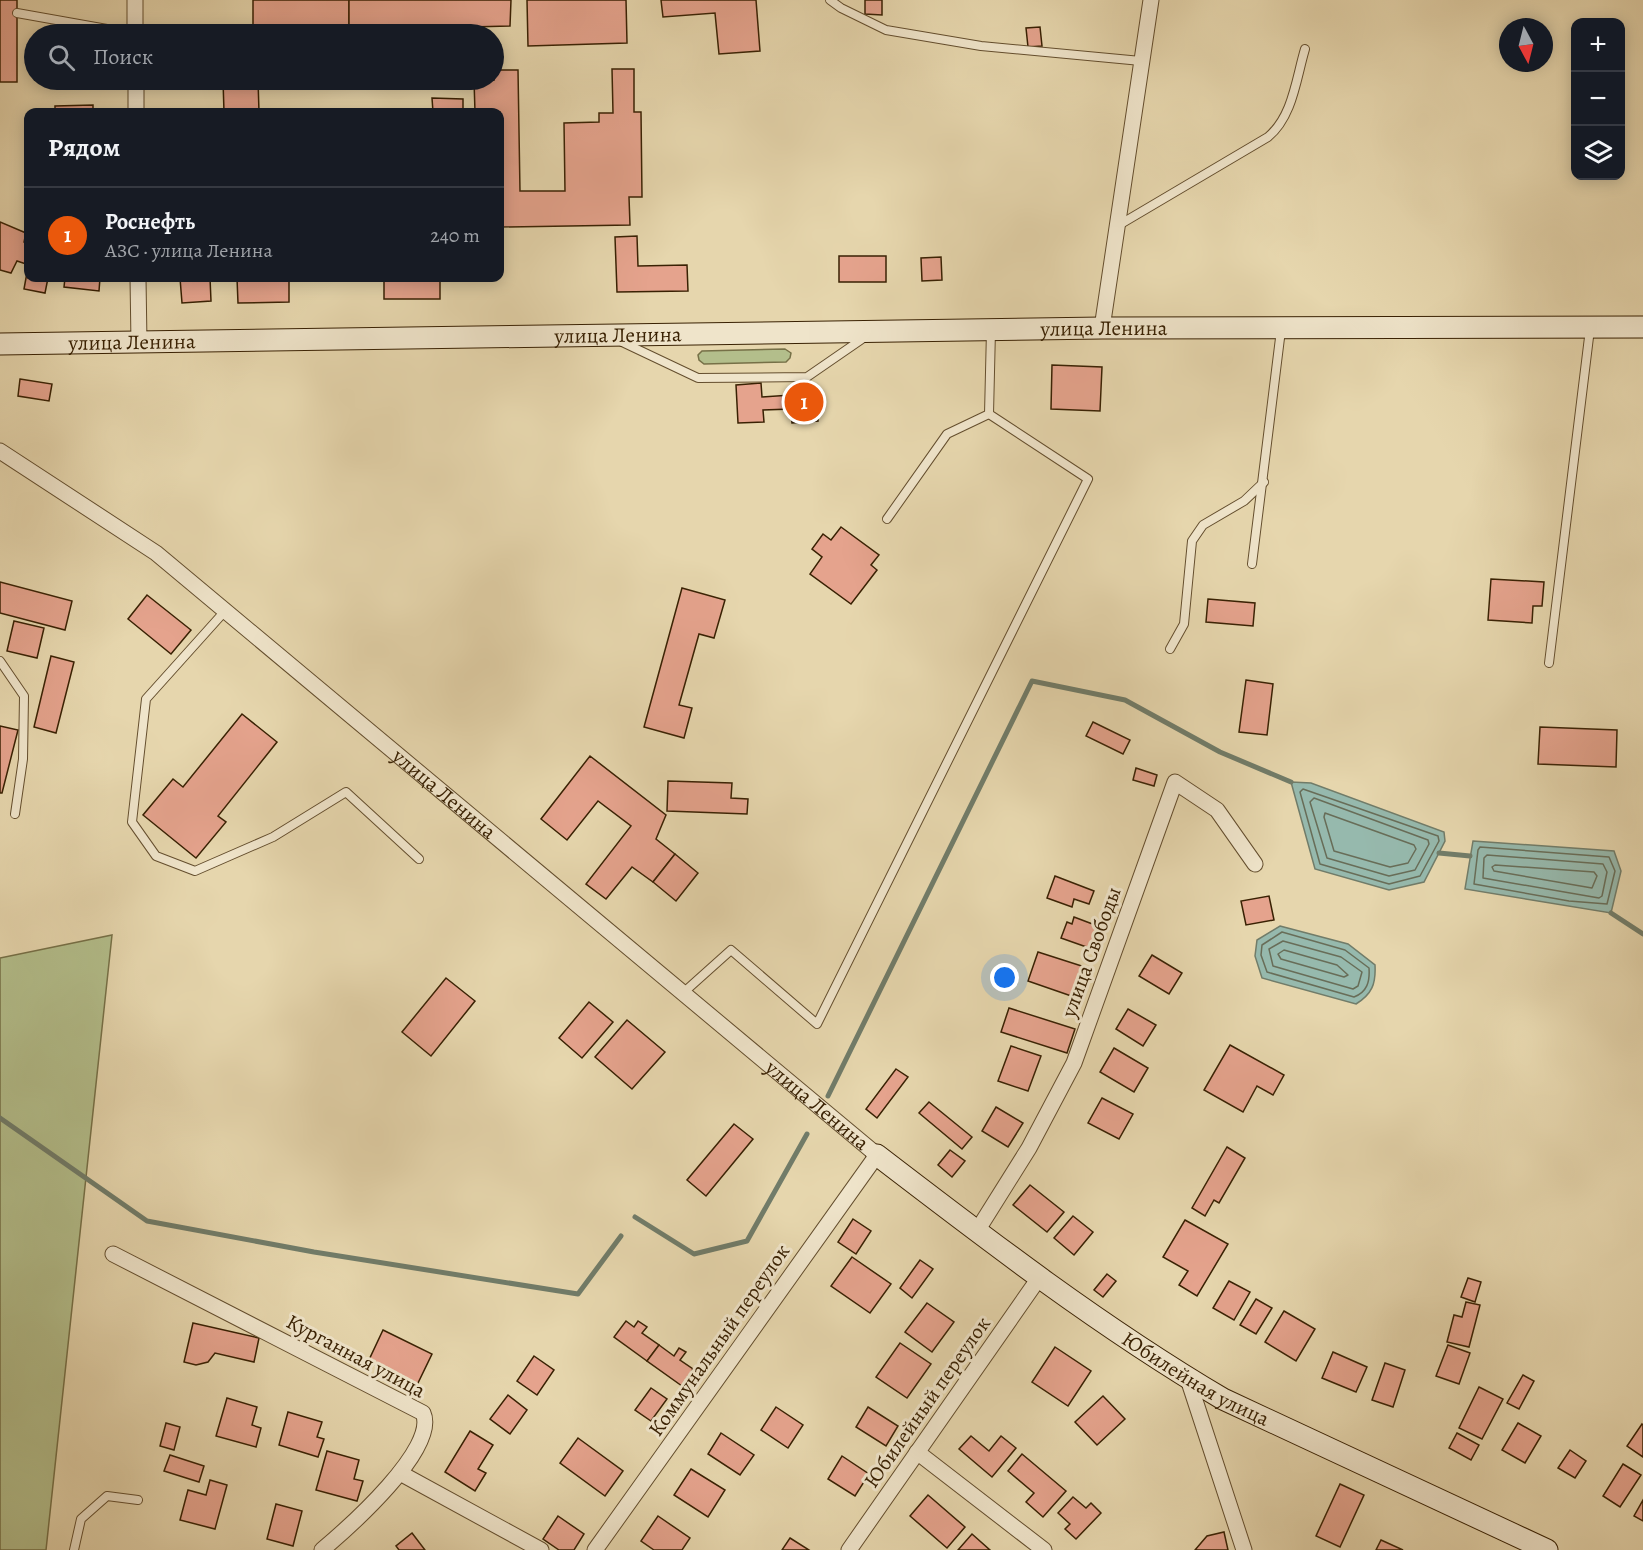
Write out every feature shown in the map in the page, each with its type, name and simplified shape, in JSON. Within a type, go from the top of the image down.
[{"type":"main road","name":"улица Ленина","points":[[0,344],[1102,328],[1643,327]]},
{"type":"main road","name":"Юбилейная улица","points":[[877,1155],[1082,1310],[1188,1379],[1223,1399],[1547,1550]]},
{"type":"street","points":[[135,0],[135,24]]},
{"type":"street","points":[[1102,328],[1115,227],[1151,0]]},
{"type":"street","points":[[136,90],[136,108]]},
{"type":"street","points":[[138,282],[139,343]]},
{"type":"street","name":"улица Ленина","points":[[0,451],[156,554],[877,1155]]},
{"type":"street","name":"улица Свободы","points":[[977,1231],[1029,1148],[1074,1063],[1175,782],[1217,810],[1255,864]]},
{"type":"street","name":"Коммунальный переулок","points":[[595,1550],[877,1155]]},
{"type":"street","name":"Курганная улица","points":[[113,1254],[423,1413],[427,1422],[425,1432],[400,1473],[370,1507],[322,1550]]},
{"type":"street","name":"Юбилейный переулок","points":[[849,1550],[1039,1278]]},
{"type":"street","points":[[1188,1379],[1244,1550]]},
{"type":"street","points":[[917,1452],[1044,1550]]},
{"type":"street","points":[[400,1473],[541,1550]]},
{"type":"lane","points":[[830,0],[841,8],[886,30],[981,46],[1141,61]]},
{"type":"lane","points":[[17,13],[79,24]]},
{"type":"lane","points":[[1115,227],[1268,137],[1279,127],[1287,112],[1305,49]]},
{"type":"lane","points":[[1549,663],[1590,327]]},
{"type":"lane","points":[[1252,564],[1264,482],[1281,328]]},
{"type":"lane","points":[[989,414],[991,330]]},
{"type":"lane","points":[[610,336],[698,378],[807,377],[874,331]]},
{"type":"lane","points":[[887,519],[947,434],[989,414]]},
{"type":"lane","points":[[683,993],[731,950],[817,1024],[1088,479],[989,414]]},
{"type":"lane","points":[[1170,649],[1184,624],[1192,541],[1203,525],[1244,501],[1264,482]]},
{"type":"lane","points":[[225,611],[146,699],[132,822],[156,856],[195,871],[273,837],[346,792],[419,859]]},
{"type":"lane","points":[[0,661],[24,696],[23,759],[15,814]]},
{"type":"lane","points":[[74,1550],[81,1519],[107,1496],[138,1500]]},
{"type":"green space","points":[[785,349],[791,353],[786,362],[704,364],[699,360],[698,355],[702,351]]},
{"type":"green space","points":[[112,935],[46,1550],[0,1550],[0,958]]},
{"type":"water","points":[[1291,782],[1311,783],[1444,832],[1445,841],[1424,882],[1389,890],[1315,869]]},
{"type":"water","points":[[1473,841],[1614,851],[1621,871],[1611,913],[1465,889]]},
{"type":"water","points":[[1280,926],[1348,944],[1375,965],[1372,988],[1356,1004],[1262,978],[1255,956],[1257,940]]},
{"type":"building","points":[[0,0],[17,0],[17,82],[0,82]]},
{"type":"building","points":[[253,0],[349,0],[349,24],[253,24]]},
{"type":"building","points":[[349,0],[511,0],[510,26],[504,26],[504,24],[349,24]]},
{"type":"building","points":[[527,0],[626,0],[627,43],[528,46]]},
{"type":"building","points":[[661,0],[756,0],[760,51],[719,54],[715,13],[663,17]]},
{"type":"building","points":[[865,0],[882,0],[882,15],[865,14]]},
{"type":"building","points":[[1040,27],[1042,46],[1028,47],[1026,28]]},
{"type":"building","points":[[612,69],[634,69],[634,112],[641,112],[642,197],[629,197],[630,225],[504,227],[504,108],[475,108],[474,90],[504,90],[504,70],[518,70],[520,191],[565,191],[564,123],[599,122],[599,113],[613,113]]},
{"type":"building","points":[[223,90],[258,90],[259,108],[224,108]]},
{"type":"building","points":[[432,98],[463,99],[463,108],[433,108]]},
{"type":"building","points":[[93,105],[93,108],[55,108],[55,106]]},
{"type":"building","points":[[0,222],[24,232],[24,263],[17,261],[11,273],[0,270]]},
{"type":"building","points":[[637,236],[638,266],[687,265],[688,291],[617,292],[615,237]]},
{"type":"building","points":[[839,256],[886,256],[886,282],[839,282]]},
{"type":"building","points":[[941,257],[942,280],[922,281],[921,258]]},
{"type":"building","points":[[25,282],[47,282],[45,293],[24,289]]},
{"type":"building","points":[[65,282],[100,282],[99,291],[64,287]]},
{"type":"building","points":[[180,282],[210,282],[211,301],[182,303]]},
{"type":"building","points":[[237,282],[289,282],[289,302],[238,303]]},
{"type":"building","points":[[384,282],[440,282],[440,299],[384,299]]},
{"type":"building","points":[[1052,365],[1102,367],[1100,411],[1051,409]]},
{"type":"building","points":[[20,379],[52,384],[49,401],[18,396]]},
{"type":"building","points":[[761,383],[762,397],[791,395],[791,409],[763,410],[764,422],[738,423],[736,385]]},
{"type":"building","points":[[817,391],[818,421],[792,423],[790,392]]},
{"type":"building","points":[[841,527],[879,555],[871,565],[877,570],[851,604],[810,574],[822,557],[812,549],[823,534],[831,540]]},
{"type":"building","points":[[1491,579],[1544,582],[1542,606],[1533,606],[1532,623],[1488,620]]},
{"type":"building","points":[[0,582],[72,601],[65,630],[0,613]]},
{"type":"building","points":[[682,588],[725,600],[714,638],[699,634],[679,705],[692,708],[684,738],[644,727]]},
{"type":"building","points":[[147,595],[191,630],[171,654],[128,619]]},
{"type":"building","points":[[1208,599],[1255,603],[1253,626],[1206,622]]},
{"type":"building","points":[[14,621],[44,628],[37,658],[7,651]]},
{"type":"building","points":[[51,656],[74,662],[56,733],[34,727]]},
{"type":"building","points":[[1246,680],[1273,684],[1267,735],[1239,732]]},
{"type":"building","points":[[242,714],[277,742],[218,816],[226,822],[196,858],[143,815],[173,779],[183,787]]},
{"type":"building","points":[[1093,722],[1130,740],[1123,754],[1086,736]]},
{"type":"building","points":[[0,726],[18,730],[2,793],[0,793]]},
{"type":"building","points":[[1540,727],[1617,730],[1616,767],[1538,764]]},
{"type":"building","points":[[590,756],[666,815],[656,839],[675,854],[653,882],[632,867],[606,899],[586,884],[631,826],[598,801],[567,840],[541,819]]},
{"type":"building","points":[[1136,768],[1157,775],[1154,786],[1133,780]]},
{"type":"building","points":[[668,781],[732,783],[731,798],[748,799],[747,814],[667,811]]},
{"type":"building","points":[[675,854],[698,873],[676,901],[653,882]]},
{"type":"building","points":[[1055,876],[1094,891],[1089,904],[1074,899],[1072,907],[1047,898]]},
{"type":"building","points":[[1269,896],[1274,920],[1246,925],[1241,901]]},
{"type":"building","points":[[1074,917],[1103,928],[1095,950],[1061,938],[1067,922],[1072,924]]},
{"type":"building","points":[[1038,952],[1091,969],[1080,999],[1028,981]]},
{"type":"building","points":[[1152,955],[1182,973],[1169,994],[1139,976]]},
{"type":"building","points":[[446,978],[475,1001],[431,1056],[402,1032]]},
{"type":"building","points":[[589,1002],[613,1022],[582,1058],[559,1038]]},
{"type":"building","points":[[1009,1008],[1075,1029],[1067,1053],[1001,1032]]},
{"type":"building","points":[[1128,1009],[1156,1025],[1143,1046],[1116,1029]]},
{"type":"building","points":[[627,1020],[665,1052],[632,1089],[595,1057]]},
{"type":"building","points":[[1230,1045],[1284,1075],[1273,1095],[1257,1086],[1243,1112],[1204,1090]]},
{"type":"building","points":[[1011,1046],[1041,1056],[1028,1091],[998,1081]]},
{"type":"building","points":[[1114,1048],[1148,1068],[1134,1092],[1100,1072]]},
{"type":"building","points":[[896,1069],[908,1077],[877,1118],[866,1109]]},
{"type":"building","points":[[1102,1098],[1133,1114],[1119,1139],[1088,1123]]},
{"type":"building","points":[[929,1102],[972,1137],[962,1149],[919,1113]]},
{"type":"building","points":[[996,1107],[1023,1123],[1008,1147],[982,1131]]},
{"type":"building","points":[[734,1124],[753,1139],[706,1196],[687,1180]]},
{"type":"building","points":[[1227,1147],[1245,1158],[1219,1203],[1214,1200],[1205,1216],[1192,1208]]},
{"type":"building","points":[[950,1150],[965,1161],[952,1177],[938,1165]]},
{"type":"building","points":[[1030,1185],[1064,1212],[1047,1232],[1013,1205]]},
{"type":"building","points":[[1073,1216],[1093,1232],[1074,1255],[1054,1238]]},
{"type":"building","points":[[853,1219],[871,1231],[856,1254],[838,1242]]},
{"type":"building","points":[[1185,1220],[1228,1244],[1197,1296],[1179,1285],[1188,1271],[1163,1257]]},
{"type":"building","points":[[852,1257],[891,1284],[870,1313],[831,1286]]},
{"type":"building","points":[[920,1260],[933,1269],[912,1298],[900,1288]]},
{"type":"building","points":[[1107,1274],[1116,1281],[1103,1297],[1094,1290]]},
{"type":"building","points":[[1468,1278],[1481,1282],[1475,1302],[1461,1297]]},
{"type":"building","points":[[1229,1281],[1250,1292],[1234,1320],[1213,1308]]},
{"type":"building","points":[[1256,1299],[1272,1308],[1256,1334],[1240,1325]]},
{"type":"building","points":[[1466,1302],[1480,1305],[1469,1347],[1447,1342],[1454,1315],[1462,1317]]},
{"type":"building","points":[[927,1303],[954,1322],[932,1352],[905,1332]]},
{"type":"building","points":[[1284,1311],[1315,1329],[1296,1361],[1265,1342]]},
{"type":"building","points":[[626,1321],[634,1327],[638,1321],[647,1327],[642,1333],[659,1345],[647,1361],[614,1337]]},
{"type":"building","points":[[193,1323],[259,1338],[254,1362],[215,1353],[208,1362],[196,1365],[184,1362]]},
{"type":"building","points":[[383,1330],[432,1354],[417,1385],[368,1362]]},
{"type":"building","points":[[900,1343],[931,1364],[907,1398],[876,1377]]},
{"type":"building","points":[[659,1345],[674,1356],[679,1348],[686,1352],[680,1360],[693,1369],[682,1386],[647,1361]]},
{"type":"building","points":[[1448,1345],[1470,1353],[1459,1384],[1436,1376]]},
{"type":"building","points":[[1055,1347],[1091,1371],[1068,1406],[1032,1382]]},
{"type":"building","points":[[1333,1352],[1367,1367],[1356,1392],[1322,1378]]},
{"type":"building","points":[[534,1356],[554,1370],[537,1395],[517,1381]]},
{"type":"building","points":[[1385,1363],[1405,1370],[1393,1407],[1372,1400]]},
{"type":"building","points":[[1523,1375],[1534,1381],[1519,1409],[1507,1403]]},
{"type":"building","points":[[1479,1387],[1503,1399],[1482,1439],[1459,1428]]},
{"type":"building","points":[[651,1388],[667,1399],[651,1421],[635,1410]]},
{"type":"building","points":[[508,1395],[527,1410],[510,1434],[490,1419]]},
{"type":"building","points":[[1103,1396],[1125,1419],[1097,1445],[1075,1422]]},
{"type":"building","points":[[227,1398],[257,1407],[252,1425],[261,1428],[256,1447],[216,1436]]},
{"type":"building","points":[[776,1407],[803,1425],[788,1448],[761,1430]]},
{"type":"building","points":[[868,1407],[898,1426],[886,1446],[856,1427]]},
{"type":"building","points":[[288,1412],[322,1422],[317,1437],[324,1439],[318,1457],[279,1445]]},
{"type":"building","points":[[166,1423],[180,1427],[174,1450],[160,1446]]},
{"type":"building","points":[[1518,1423],[1541,1436],[1525,1463],[1502,1450]]},
{"type":"building","points":[[1643,1425],[1643,1457],[1627,1446]]},
{"type":"building","points":[[470,1431],[493,1445],[478,1469],[486,1473],[475,1491],[445,1472]]},
{"type":"building","points":[[721,1433],[754,1455],[740,1475],[708,1454]]},
{"type":"building","points":[[1457,1433],[1479,1445],[1471,1460],[1449,1448]]},
{"type":"building","points":[[971,1436],[989,1451],[1001,1436],[1016,1448],[992,1477],[959,1449]]},
{"type":"building","points":[[578,1438],[623,1471],[605,1496],[560,1463]]},
{"type":"building","points":[[1570,1450],[1586,1461],[1575,1478],[1558,1468]]},
{"type":"building","points":[[327,1451],[359,1460],[354,1479],[363,1481],[357,1501],[316,1490]]},
{"type":"building","points":[[1022,1454],[1066,1491],[1043,1517],[1026,1502],[1034,1493],[1008,1471]]},
{"type":"building","points":[[170,1455],[204,1466],[199,1482],[164,1471]]},
{"type":"building","points":[[842,1456],[869,1474],[855,1496],[828,1479]]},
{"type":"building","points":[[1623,1464],[1641,1475],[1620,1507],[1603,1496]]},
{"type":"building","points":[[691,1469],[725,1490],[708,1517],[674,1495]]},
{"type":"building","points":[[210,1480],[227,1485],[215,1529],[180,1520],[188,1490],[206,1495]]},
{"type":"building","points":[[1340,1484],[1364,1495],[1340,1547],[1316,1536]]},
{"type":"building","points":[[928,1495],[965,1527],[947,1548],[910,1516]]},
{"type":"building","points":[[1073,1497],[1086,1508],[1091,1503],[1101,1513],[1076,1539],[1065,1529],[1070,1524],[1058,1513]]},
{"type":"building","points":[[1643,1500],[1643,1521],[1634,1516]]},
{"type":"building","points":[[276,1504],[302,1511],[293,1546],[267,1539]]},
{"type":"building","points":[[558,1516],[584,1534],[574,1550],[559,1550],[543,1539]]},
{"type":"building","points":[[658,1516],[690,1538],[682,1550],[654,1550],[641,1541]]},
{"type":"building","points":[[1224,1532],[1228,1550],[1195,1550],[1207,1536]]},
{"type":"building","points":[[412,1533],[425,1550],[399,1550],[396,1546]]},
{"type":"building","points":[[972,1534],[990,1550],[958,1550]]},
{"type":"building","points":[[790,1538],[809,1550],[782,1550]]},
{"type":"building","points":[[1381,1540],[1403,1550],[1376,1550]]},
{"type":"waterway","points":[[828,1096],[1032,681],[1125,700],[1220,752],[1291,782]]},
{"type":"waterway","points":[[1439,853],[1470,856]]},
{"type":"waterway","points":[[1611,913],[1643,934]]},
{"type":"waterway","points":[[0,1118],[147,1221],[314,1252],[578,1294],[621,1236]]},
{"type":"waterway","points":[[635,1217],[694,1254],[747,1241],[807,1134]]},
{"type":"place","name":"Роснефть","points":[[804,402]]}]
